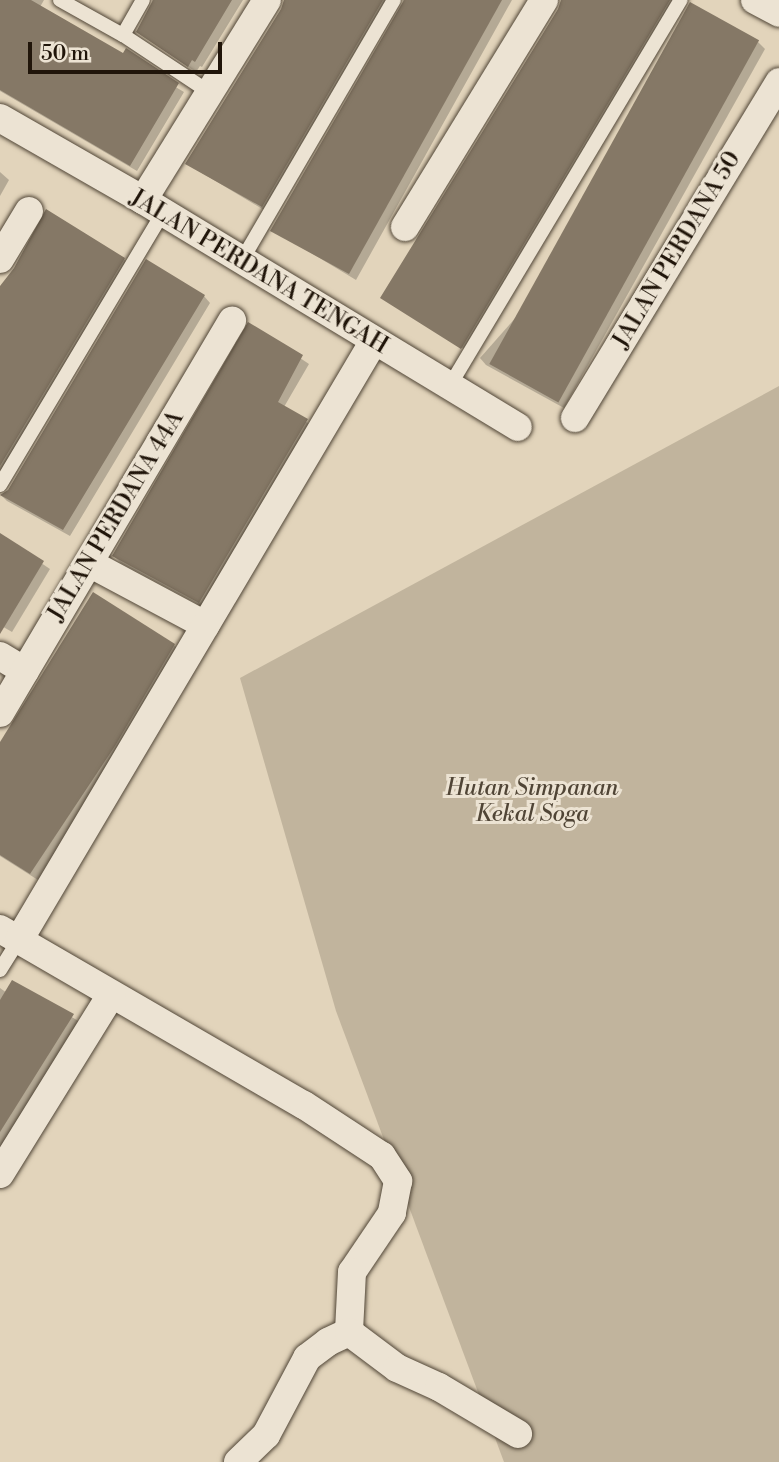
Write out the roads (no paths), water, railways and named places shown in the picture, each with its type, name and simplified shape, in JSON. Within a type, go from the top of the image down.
[{"type":"street","points":[[153,207],[212,94],[267,0]]},
{"type":"street","points":[[405,227],[544,0]]},
{"type":"street","points":[[755,0],[779,13]]},
{"type":"street","name":"JALAN PERDANA 50","points":[[575,418],[779,82]]},
{"type":"street","name":"JALAN PERDANA TENGAH","points":[[0,118],[518,427]]},
{"type":"street","points":[[0,259],[29,211]]},
{"type":"street","name":"JALAN PERDANA 44A","points":[[0,713],[232,320]]},
{"type":"street","points":[[349,1332],[352,1272],[392,1213],[398,1181],[382,1156],[304,1105],[9,934],[205,625],[374,341]]},
{"type":"street","points":[[89,563],[205,625]]},
{"type":"street","points":[[0,656],[25,671]]},
{"type":"street","points":[[0,1174],[111,995]]},
{"type":"street","points":[[349,1332],[397,1368],[439,1387],[518,1434]]},
{"type":"street","points":[[238,1462],[266,1435],[307,1358],[328,1342],[349,1332]]},
{"type":"lane","points":[[60,0],[123,35],[212,94]]},
{"type":"lane","points":[[123,35],[143,0]]},
{"type":"lane","points":[[242,260],[394,0]]},
{"type":"lane","points":[[449,387],[681,0]]},
{"type":"lane","points":[[0,485],[153,207]]},
{"type":"lane","points":[[0,970],[9,934]]},
{"type":"park label","name":"Hutan Simpanan Kekal Soga","points":[[532,801]]}]
